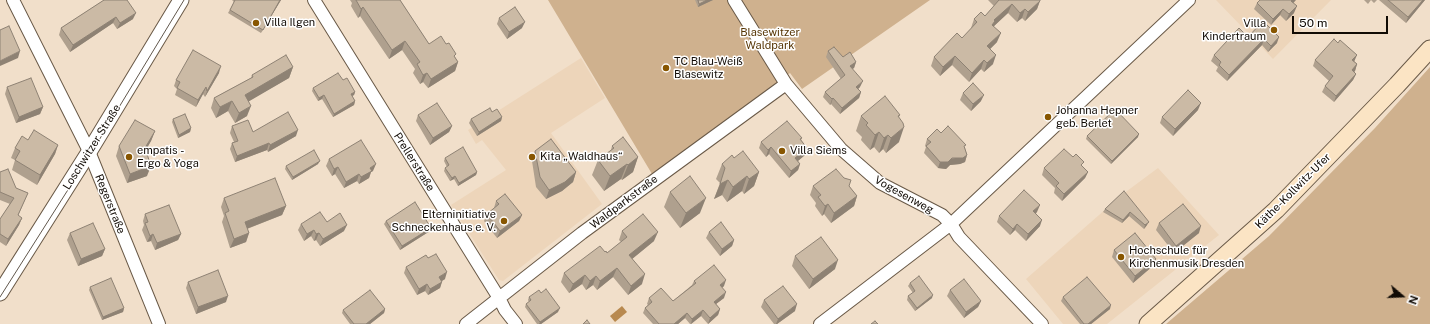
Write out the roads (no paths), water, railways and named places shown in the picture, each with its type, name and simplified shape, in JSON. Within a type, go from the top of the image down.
[{"type":"main road","name":"Käthe-Kollwitz-Ufer","points":[[1148,324],[1276,210],[1430,49]]},
{"type":"street","name":"Regerstraße","points":[[14,0],[89,152],[158,324]]},
{"type":"street","name":"Loschwitzer Straße","points":[[0,293],[89,152],[181,0]]},
{"type":"street","name":"Prellerstraße","points":[[314,0],[505,310],[516,324]]},
{"type":"street","name":"Vogesenweg","points":[[734,0],[786,84],[840,149],[880,183],[942,215],[951,224],[959,238],[1042,324]]},
{"type":"street","points":[[820,324],[951,224],[1189,0]]},
{"type":"street","name":"Waldparkstraße","points":[[466,324],[582,233],[786,84]]},
{"type":"tram line","points":[[0,297],[90,155],[184,0]]},
{"type":"place","name":"Villa Ilgen","points":[[256,23]]},
{"type":"place","name":"Villa Kindertraum","points":[[1274,30]]},
{"type":"place","name":"TC Blau-Weiß Blasewitz","points":[[666,68]]},
{"type":"place","name":"Johanna Hepner geb. Berlet","points":[[1048,117]]},
{"type":"place","name":"Villa Siems","points":[[782,151]]},
{"type":"place","name":"empatis - Ergo & Yoga","points":[[129,157]]},
{"type":"place","name":"Kita „Waldhaus“","points":[[532,157]]},
{"type":"place","name":"Elterninitiative Schneckenhaus e. V.","points":[[504,221]]},
{"type":"place","name":"Hochschule für Kirchenmusik Dresden","points":[[1121,257]]},
{"type":"park label","name":"Blasewitzer Waldpark","points":[[770,39]]}]
